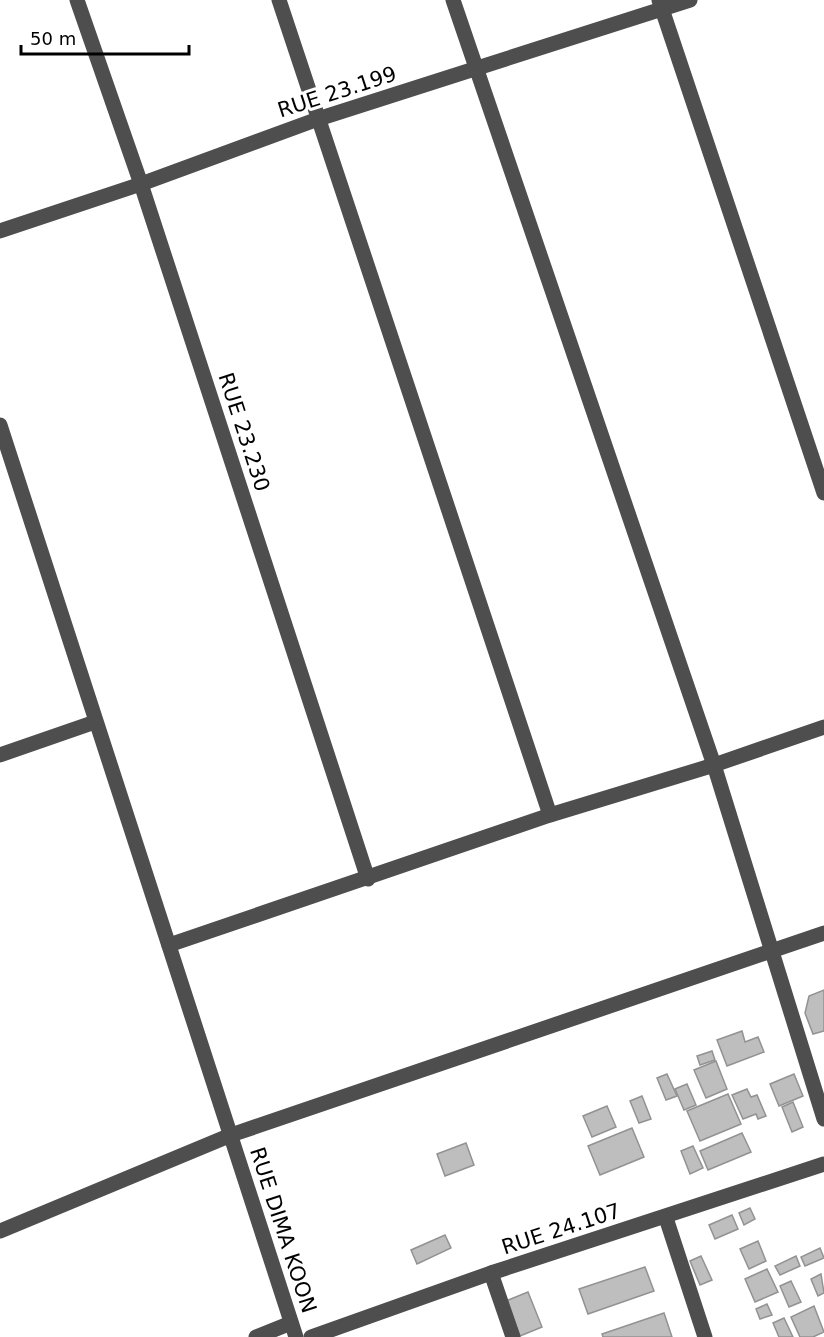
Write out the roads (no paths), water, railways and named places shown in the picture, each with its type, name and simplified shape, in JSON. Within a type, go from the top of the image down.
[{"type":"street","name":"RUE 23.230","points":[[78,0],[141,184],[368,879]]},
{"type":"street","points":[[279,0],[550,815]]},
{"type":"street","points":[[453,0],[714,765],[824,1119]]},
{"type":"street","name":"RUE 23.199","points":[[0,231],[141,184],[318,119],[476,69],[660,5],[690,0]]},
{"type":"street","points":[[660,5],[824,493]]},
{"type":"street","name":"RUE DIMA KOON","points":[[0,425],[294,1330]]},
{"type":"street","points":[[0,755],[95,722]]},
{"type":"street","points":[[169,945],[550,815],[714,765],[824,727]]},
{"type":"street","points":[[0,1231],[231,1134],[824,933]]},
{"type":"street","name":"RUE 24.107","points":[[311,1337],[491,1273],[666,1218],[824,1164]]},
{"type":"street","points":[[666,1218],[705,1337]]},
{"type":"street","points":[[491,1273],[513,1337]]},
{"type":"street","points":[[256,1337],[294,1330]]}]
